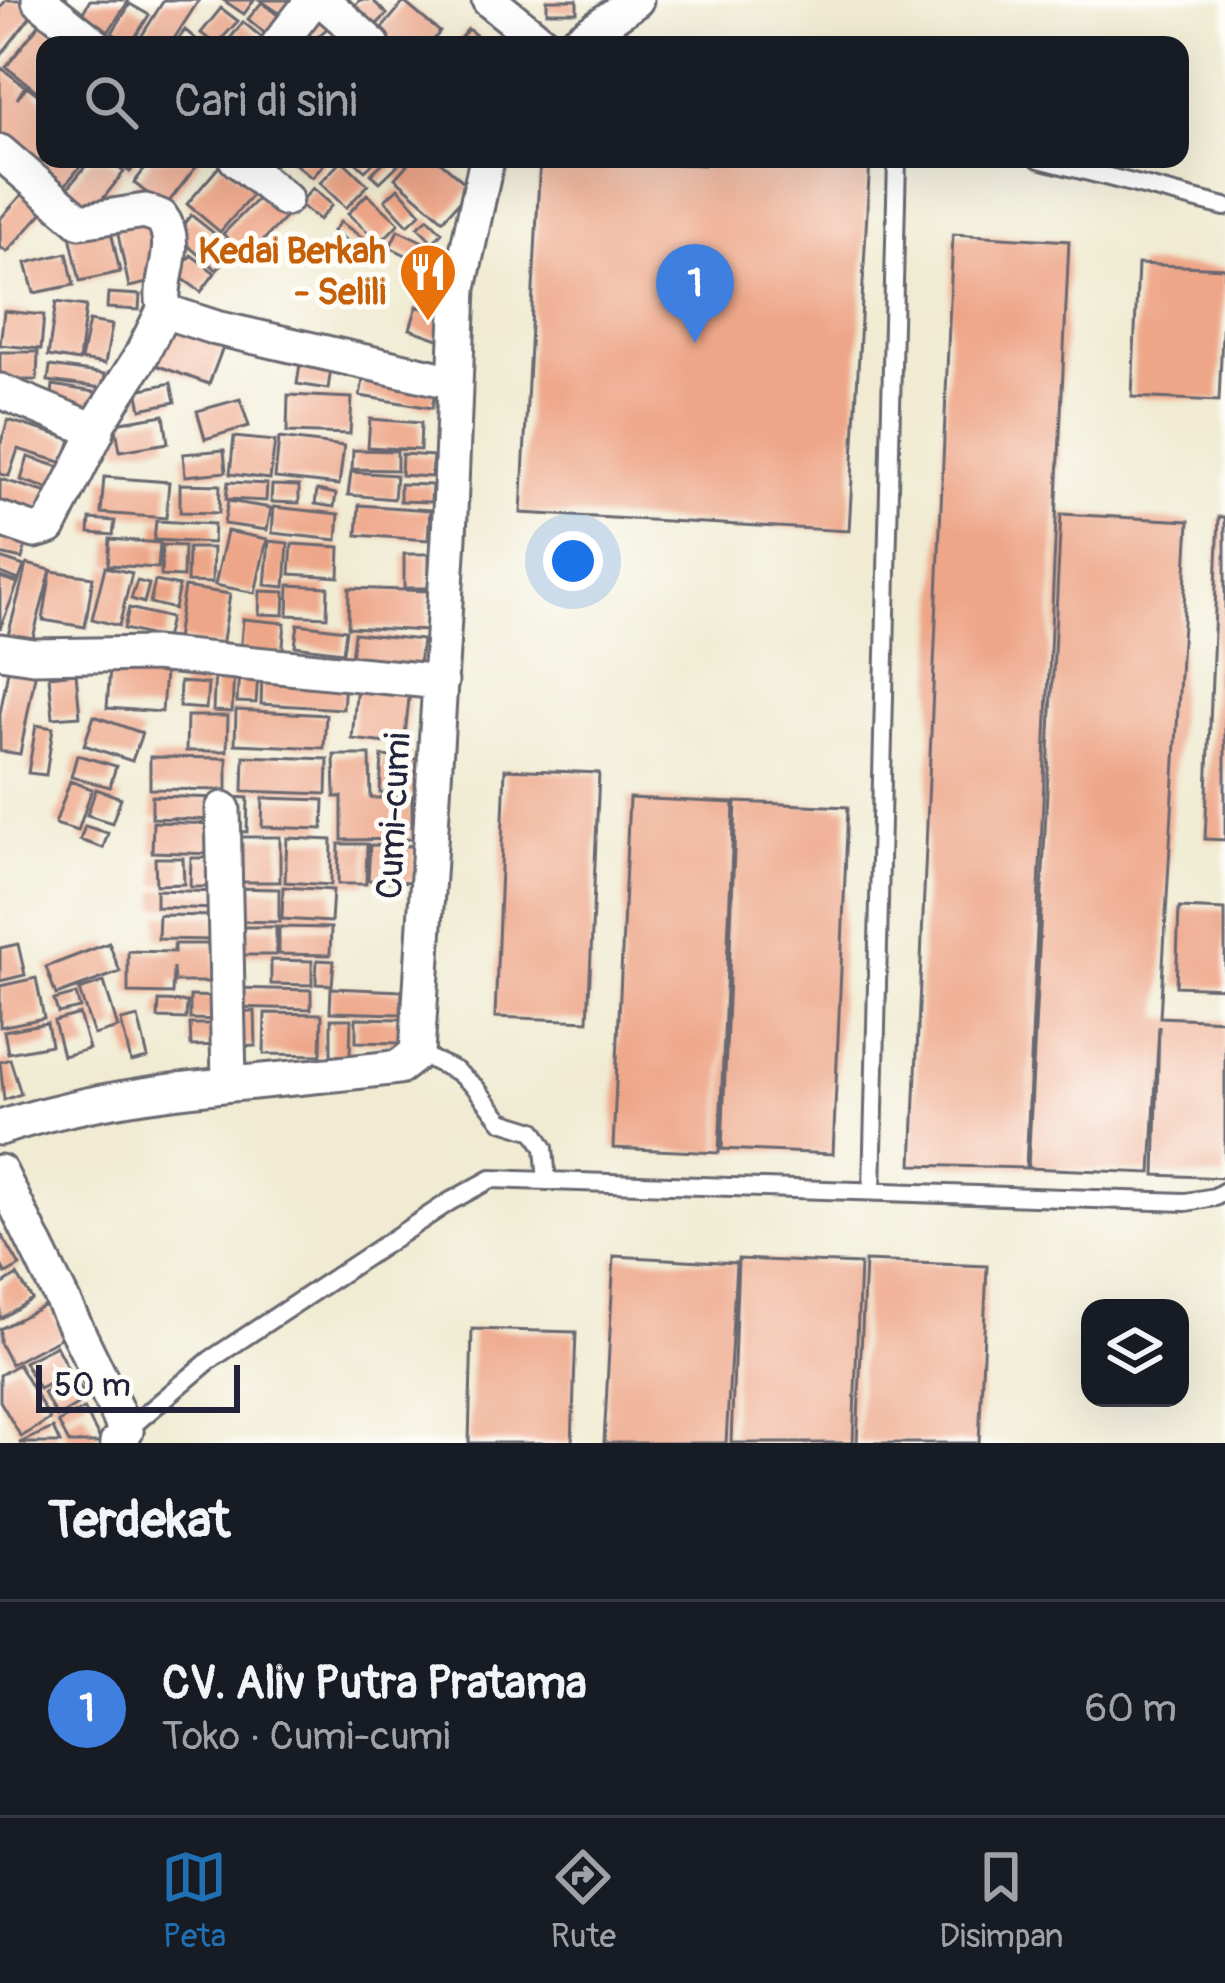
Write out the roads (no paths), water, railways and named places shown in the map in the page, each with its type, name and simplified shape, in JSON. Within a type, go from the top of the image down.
[{"type":"street","points":[[39,0],[84,36]]},
{"type":"street","points":[[286,36],[318,0],[362,36]]},
{"type":"street","points":[[489,0],[533,36]]},
{"type":"street","points":[[585,36],[636,0]]},
{"type":"street","points":[[0,152],[80,220],[146,211],[161,217],[170,232],[164,310],[95,428],[49,527],[35,531],[0,519]]},
{"type":"street","points":[[247,168],[285,199]]},
{"type":"street","name":"Cumi-cumi","points":[[417,1053],[441,682],[459,288],[485,168]]},
{"type":"street","points":[[164,310],[216,328],[454,382]]},
{"type":"street","points":[[0,391],[95,428]]},
{"type":"street","points":[[0,651],[33,656],[154,654],[441,682]]},
{"type":"street","points":[[223,809],[229,1081]]},
{"type":"street","points":[[0,1128],[55,1110],[229,1081],[399,1067],[417,1053]]},
{"type":"street","points":[[0,1172],[122,1437]]},
{"type":"lane","points":[[872,1191],[898,168]]},
{"type":"lane","points":[[1075,168],[1225,207]]},
{"type":"lane","points":[[417,1053],[456,1071],[502,1120],[534,1131],[544,1148],[548,1181]]},
{"type":"lane","points":[[122,1437],[211,1360],[491,1179],[1186,1202],[1225,1191]]},
{"type":"place","name":"Kedai Berkah - Selili","points":[[428,323]]},
{"type":"place","name":"CV. Aliv Putra Pratama","points":[[695,343]]}]
